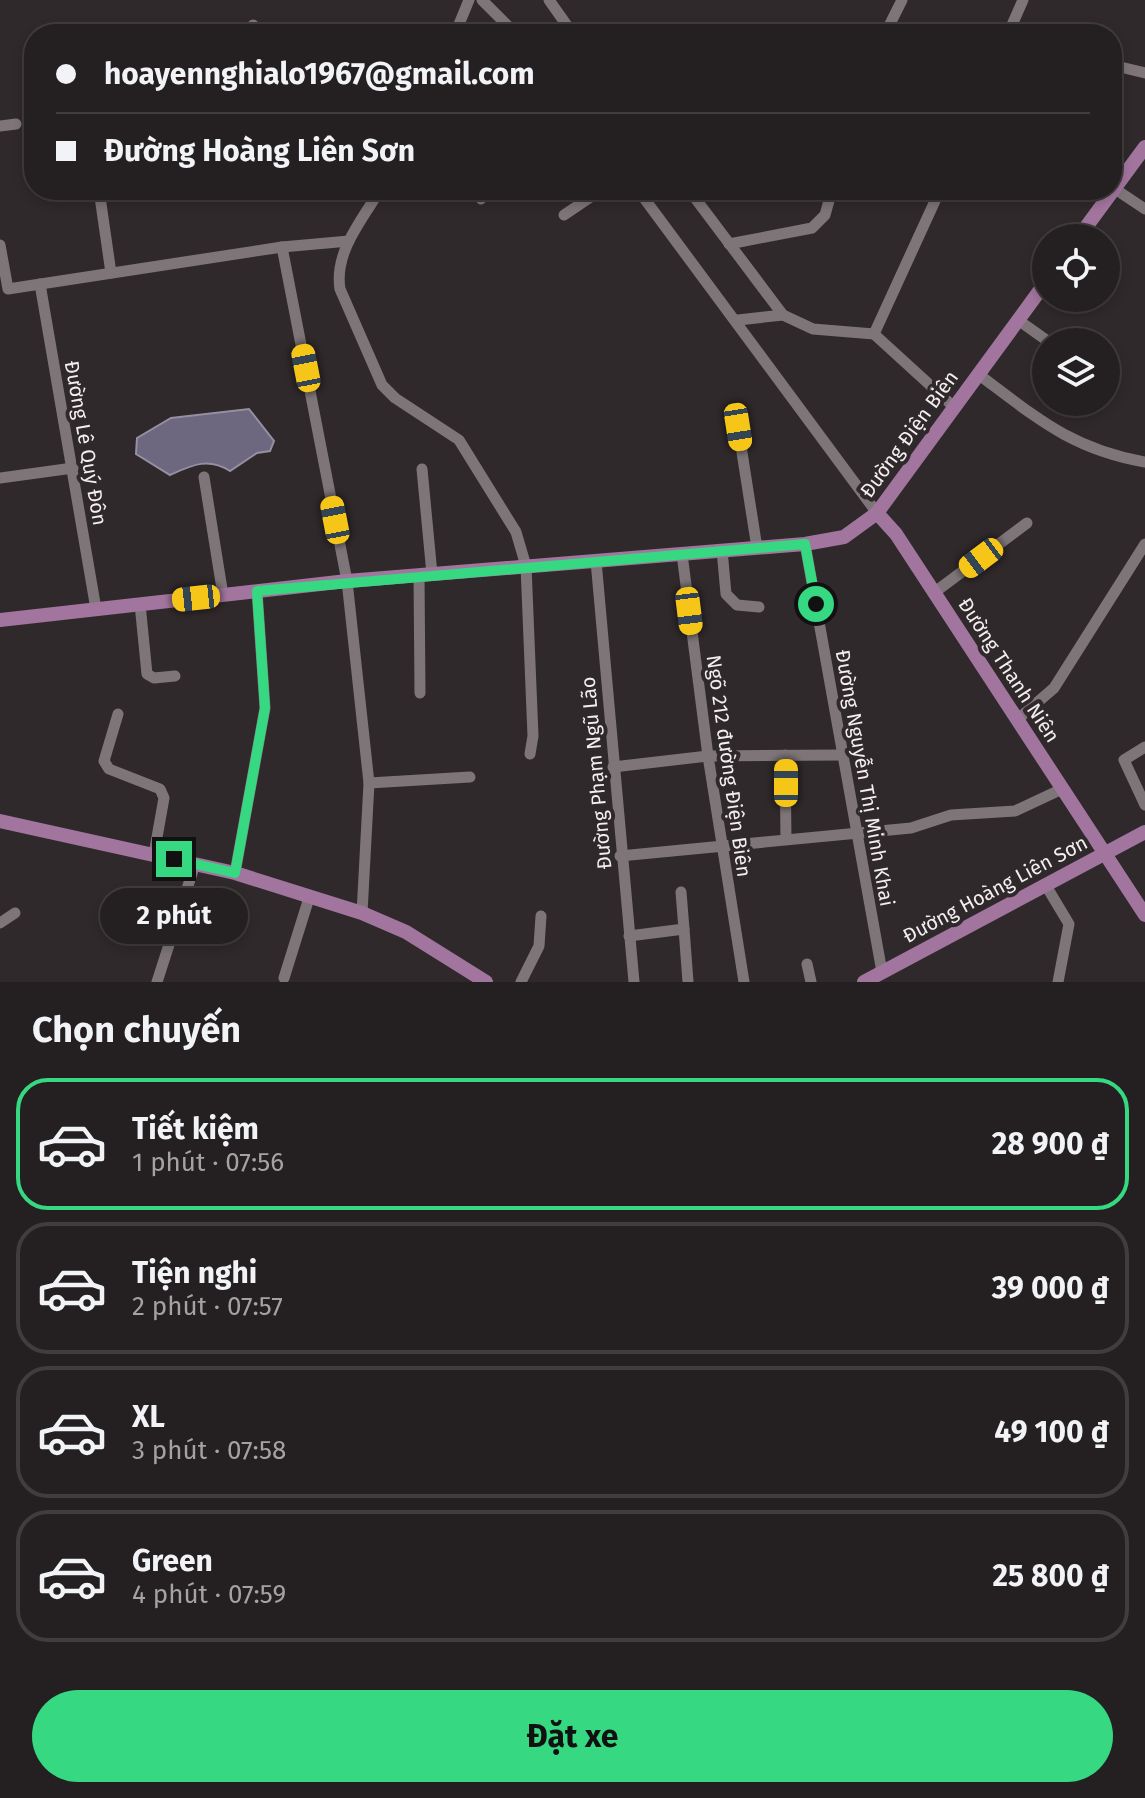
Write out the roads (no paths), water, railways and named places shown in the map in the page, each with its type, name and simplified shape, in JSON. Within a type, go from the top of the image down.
[{"type":"main road","points":[[1122,179],[1145,147]]},
{"type":"main road","points":[[1089,224],[1107,200]]},
{"type":"main road","name":"Đường Điện Biên","points":[[0,620],[347,581],[805,544],[844,537],[877,513],[1032,301]]},
{"type":"main road","name":"Đường Thanh Niên","points":[[877,513],[896,534],[935,592],[1145,915]]},
{"type":"main road","points":[[0,821],[235,873],[362,913],[406,932],[486,982]]},
{"type":"main road","name":"Đường Hoàng Liên Sơn","points":[[864,982],[1145,832]]},
{"type":"street","points":[[459,24],[469,0]]},
{"type":"street","points":[[482,0],[506,24]]},
{"type":"street","points":[[549,0],[566,24]]},
{"type":"street","points":[[890,24],[902,0]]},
{"type":"street","points":[[1012,24],[1023,0]]},
{"type":"street","points":[[1122,67],[1145,73]]},
{"type":"street","points":[[0,126],[16,124]]},
{"type":"street","points":[[1122,194],[1145,209]]},
{"type":"street","points":[[100,200],[111,273]]},
{"type":"street","points":[[374,200],[349,241],[340,263],[340,289],[376,378],[395,398],[447,430],[463,445],[511,524],[526,566],[533,736],[530,754]]},
{"type":"street","points":[[564,215],[586,200]]},
{"type":"street","points":[[646,200],[738,320],[877,513]]},
{"type":"street","points":[[696,200],[783,315],[813,329],[874,334],[954,407]]},
{"type":"street","points":[[729,244],[812,228],[825,215],[829,200]]},
{"type":"street","points":[[874,334],[935,200]]},
{"type":"street","points":[[0,245],[4,290],[282,247],[349,241]]},
{"type":"street","points":[[282,247],[347,581],[369,783],[362,913]]},
{"type":"street","name":"Đường Lê Quý Đôn","points":[[40,284],[96,609]]},
{"type":"street","points":[[738,320],[783,315]]},
{"type":"street","points":[[1018,320],[1032,330]]},
{"type":"street","points":[[978,374],[1064,437],[1098,452],[1145,462]]},
{"type":"street","points":[[738,427],[757,548]]},
{"type":"street","points":[[0,478],[73,468]]},
{"type":"street","points":[[420,693],[426,574],[422,469]]},
{"type":"street","points":[[204,477],[223,595]]},
{"type":"street","points":[[935,592],[1027,523]]},
{"type":"street","name":"Đường Nguyễn Thị Minh Khai","points":[[805,544],[882,972]]},
{"type":"street","points":[[1018,719],[1054,688],[1145,544]]},
{"type":"street","points":[[722,550],[726,594],[737,605],[759,607]]},
{"type":"street","name":"Ngõ 212 đường Điện Biên","points":[[682,554],[708,756],[744,982]]},
{"type":"street","name":"Đường Phạm Ngũ Lão","points":[[596,561],[620,856],[634,982]]},
{"type":"street","points":[[235,873],[265,708],[257,591]]},
{"type":"street","points":[[140,604],[147,674],[154,678],[175,676]]},
{"type":"street","points":[[118,714],[104,761],[109,769],[160,789],[164,798],[154,854]]},
{"type":"street","points":[[1145,747],[1124,760],[1145,805]]},
{"type":"street","points":[[785,755],[786,839]]},
{"type":"street","points":[[613,767],[708,756],[843,755]]},
{"type":"street","points":[[369,783],[470,777]]},
{"type":"street","points":[[620,856],[911,828],[962,814],[1015,811],[1062,789]]},
{"type":"street","points":[[157,982],[195,864]]},
{"type":"street","points":[[1045,884],[1069,924],[1058,982]]},
{"type":"street","points":[[681,892],[688,982]]},
{"type":"street","points":[[186,894],[225,904],[221,917]]},
{"type":"street","points":[[284,978],[309,898]]},
{"type":"street","points":[[0,923],[15,913]]},
{"type":"street","points":[[521,982],[539,946],[541,916]]},
{"type":"street","points":[[629,936],[684,929]]},
{"type":"street","points":[[807,964],[811,982]]}]
